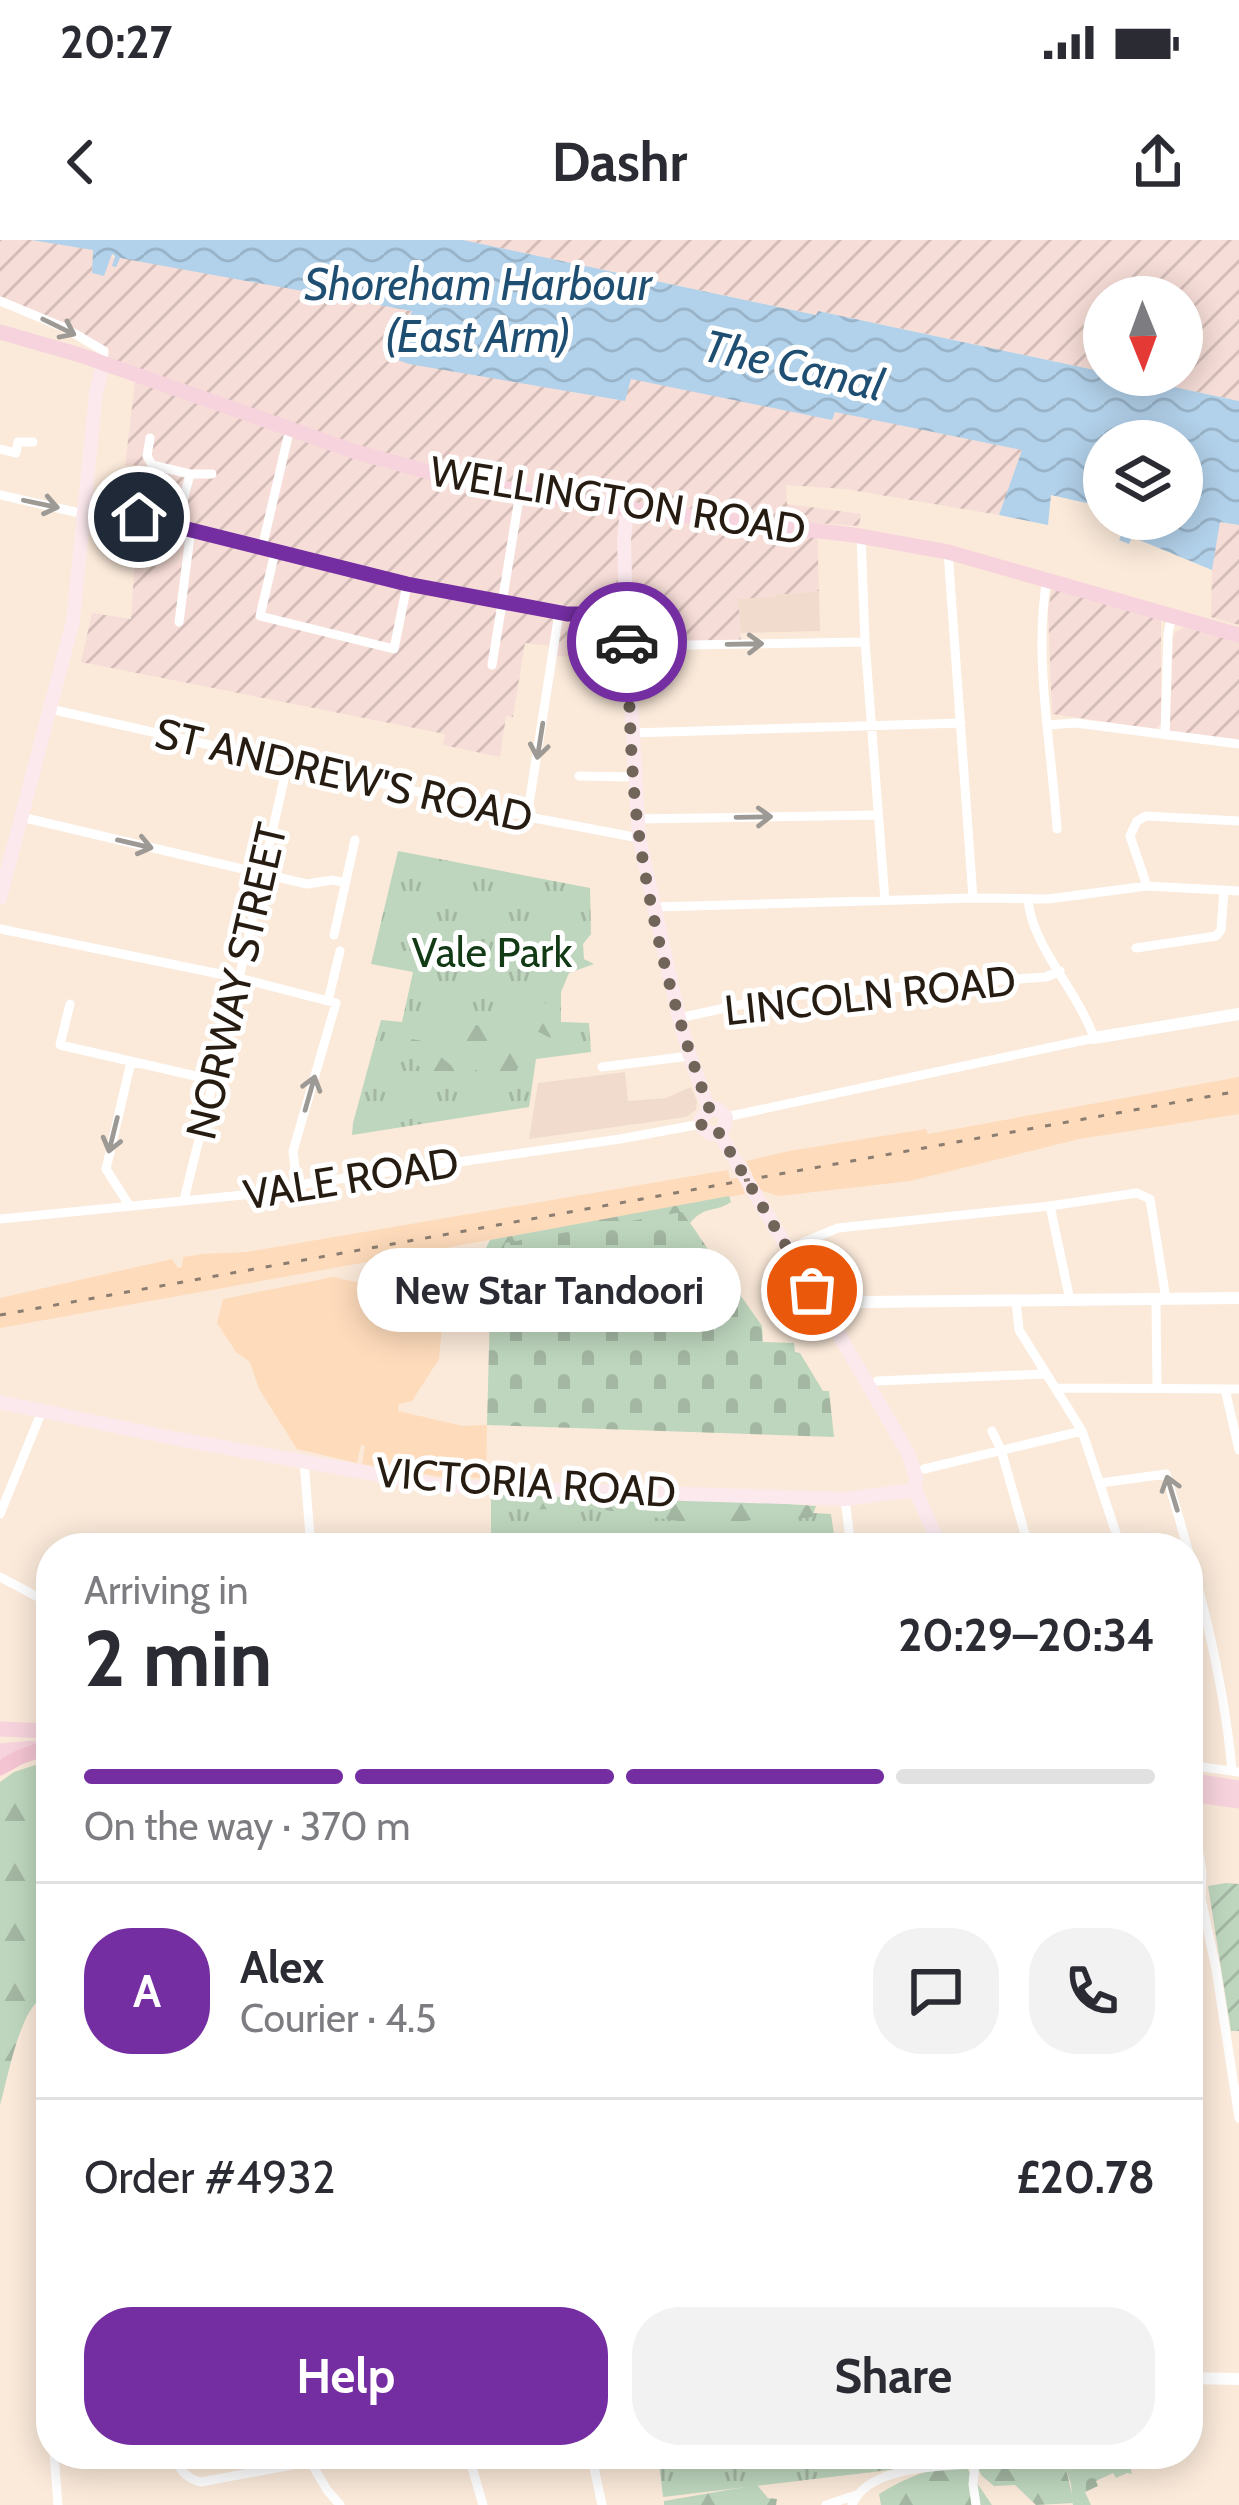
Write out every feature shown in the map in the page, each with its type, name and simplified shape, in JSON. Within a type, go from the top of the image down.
[{"type":"highway","points":[[0,1768],[36,1751]]},
{"type":"main road","name":"WELLINGTON ROAD","points":[[0,332],[425,472],[627,509],[861,536],[948,552],[1239,635]]},
{"type":"main road","points":[[0,898],[74,621],[82,511],[103,365]]},
{"type":"main road","points":[[627,509],[626,614],[639,838],[706,1132],[719,1133],[725,1127],[726,1117],[718,1109],[705,1117]]},
{"type":"main road","points":[[719,1133],[812,1290],[827,1307],[908,1453],[916,1477],[914,1490],[933,1533]]},
{"type":"main road","name":"VICTORIA ROAD","points":[[0,1402],[440,1486],[845,1499],[914,1490]]},
{"type":"main road","points":[[0,1729],[36,1730]]},
{"type":"main road","points":[[0,1751],[36,1747]]},
{"type":"main road","points":[[1203,1782],[1239,1788]]},
{"type":"main road","points":[[1203,1796],[1239,1801]]},
{"type":"street","points":[[0,301],[65,328],[104,351],[103,365]]},
{"type":"street","points":[[262,548],[290,428]]},
{"type":"street","points":[[150,438],[152,465],[212,474]]},
{"type":"street","points":[[0,449],[16,452],[18,442],[33,442]]},
{"type":"street","points":[[177,525],[190,474]]},
{"type":"street","points":[[492,665],[520,492]]},
{"type":"street","points":[[0,495],[177,525],[501,603],[559,613],[626,614]]},
{"type":"street","points":[[179,622],[190,529]]},
{"type":"street","points":[[861,536],[885,899]]},
{"type":"street","points":[[275,552],[260,616],[394,649],[407,584]]},
{"type":"street","points":[[948,552],[973,898]]},
{"type":"street","points":[[1047,579],[1042,606],[1057,829]]},
{"type":"street","points":[[526,817],[559,613]]},
{"type":"street","points":[[1165,735],[1172,615]]},
{"type":"street","points":[[628,646],[865,642]]},
{"type":"street","name":"ST ANDREW'S ROAD","points":[[50,709],[526,817],[639,838]]},
{"type":"street","points":[[631,733],[961,723]]},
{"type":"street","points":[[1047,725],[1076,723],[1239,744]]},
{"type":"street","name":"NORWAY STREET","points":[[184,1200],[288,762]]},
{"type":"street","points":[[579,776],[634,777]]},
{"type":"street","points":[[637,819],[878,815]]},
{"type":"street","points":[[1147,886],[1130,836],[1137,821],[1146,816],[1239,821]]},
{"type":"street","points":[[21,818],[307,884],[345,883]]},
{"type":"street","points":[[334,934],[355,840]]},
{"type":"street","points":[[653,907],[1068,898],[1147,886],[1239,891]]},
{"type":"street","points":[[1136,948],[1216,936],[1221,930],[1224,890]]},
{"type":"street","points":[[1028,899],[1035,929],[1094,1038]]},
{"type":"street","points":[[0,929],[332,1002]]},
{"type":"street","points":[[297,1185],[293,1151],[332,1002],[340,951]]},
{"type":"street","name":"LINCOLN ROAD","points":[[679,1018],[802,995],[1046,977],[1060,971]]},
{"type":"street","points":[[70,1004],[60,1046],[213,1080]]},
{"type":"street","points":[[726,1117],[1094,1038],[1239,1014]]},
{"type":"street","points":[[602,1067],[689,1056]]},
{"type":"street","points":[[129,1205],[106,1169],[130,1066],[136,1062]]},
{"type":"street","name":"VALE ROAD","points":[[0,1219],[284,1191],[297,1185],[620,1138],[705,1117]]},
{"type":"street","points":[[802,1243],[838,1228],[1137,1193],[1150,1198],[1161,1299],[1157,1387]]},
{"type":"street","points":[[1050,1206],[1070,1300]]},
{"type":"street","points":[[827,1307],[866,1302],[1239,1298]]},
{"type":"street","points":[[1016,1300],[1019,1330],[1082,1431],[1116,1533]]},
{"type":"street","points":[[877,1381],[1045,1374]]},
{"type":"street","points":[[970,1377],[974,1390]]},
{"type":"street","points":[[1055,1388],[1239,1389]]},
{"type":"street","points":[[1225,1389],[1239,1450]]},
{"type":"street","points":[[0,1514],[43,1411]]},
{"type":"street","points":[[992,1431],[1025,1533]]},
{"type":"street","points":[[923,1468],[1082,1431]]},
{"type":"street","points":[[304,1461],[310,1533]]},
{"type":"street","points":[[1101,1483],[1166,1474],[1184,1533]]},
{"type":"street","points":[[845,1499],[849,1533]]},
{"type":"street","points":[[0,1577],[36,1591]]},
{"type":"street","points":[[1203,1598],[1236,1771],[1203,1767]]},
{"type":"street","points":[[1203,1907],[1239,2118]]},
{"type":"street","points":[[1203,2376],[1239,2379]]},
{"type":"street","points":[[54,2469],[58,2505]]},
{"type":"street","points":[[179,2469],[201,2482],[258,2469]]},
{"type":"street","points":[[315,2469],[340,2505]]},
{"type":"street","points":[[473,2469],[484,2505]]},
{"type":"street","points":[[594,2469],[602,2505]]},
{"type":"street","points":[[826,2505],[854,2500],[862,2488],[891,2474],[918,2469]]},
{"type":"street","points":[[974,2469],[976,2505]]},
{"type":"shaded area","points":[[0,240],[93,250],[92,273],[103,275],[111,253],[116,266],[119,257],[412,311],[409,363],[624,401],[630,378],[832,420],[834,411],[1023,450],[999,515],[845,489],[786,485],[787,504],[861,514],[859,526],[817,523],[819,591],[739,599],[741,641],[636,646],[634,616],[586,622],[588,659],[551,655],[551,646],[525,643],[513,717],[506,716],[500,757],[443,745],[445,734],[81,662],[92,613],[131,619],[141,465],[125,466],[135,382],[83,333],[0,296]]},
{"type":"shaded area","points":[[463,240],[1239,240],[1239,401],[1203,393],[1203,276],[1083,276],[1083,368],[819,311],[817,315]]},
{"type":"shaded area","points":[[1220,522],[1239,525],[1239,625],[1211,617]]},
{"type":"shaded area","points":[[1052,588],[1161,617],[1161,723],[1156,729],[1052,714],[1048,611]]},
{"type":"shaded area","points":[[819,591],[820,631],[741,633],[738,599]]},
{"type":"shaded area","points":[[1187,626],[1239,640],[1239,741],[1170,731],[1173,638]]},
{"type":"shaded area","points":[[625,1072],[628,1101],[666,1098],[691,1087],[696,1110],[686,1117],[529,1139],[538,1083]]},
{"type":"shaded area","points":[[1239,1077],[1239,1114],[1079,1139],[910,1181],[779,1196],[758,1186],[743,1189],[745,1194],[0,1328],[0,1298],[172,1259],[178,1268],[183,1257],[246,1252],[728,1170],[730,1179],[753,1176],[746,1161],[789,1151],[926,1129],[928,1134]]},
{"type":"shaded area","points":[[333,1277],[444,1301],[439,1359],[412,1401],[399,1404],[398,1411],[463,1426],[487,1425],[486,1478],[442,1477],[362,1464],[365,1446],[361,1445],[357,1463],[297,1449],[259,1389],[250,1362],[236,1352],[217,1323],[223,1299]]},
{"type":"green space","name":"Vale Park","points":[[398,851],[590,888],[591,934],[583,944],[584,959],[594,964],[569,973],[561,992],[561,1022],[589,1023],[591,1052],[536,1059],[529,1107],[352,1135],[381,1020],[402,1022],[413,972],[371,964]]},
{"type":"green space","points":[[552,993],[559,994],[560,1023],[550,1038],[535,1030],[530,1048],[536,1056],[532,1069],[518,1068],[512,1079],[483,1073],[457,1060],[411,1022],[515,1027],[519,1014],[529,1009],[540,1012]]},
{"type":"green space","points":[[412,1039],[422,1041],[459,1072],[460,1079],[438,1083],[415,1063],[407,1045]]},
{"type":"green space","points":[[729,1196],[731,1202],[690,1223],[699,1236],[502,1310],[443,1300],[449,1291],[483,1295],[490,1240]]},
{"type":"green space","points":[[682,1212],[762,1326],[763,1342],[794,1343],[795,1352],[823,1391],[829,1391],[834,1437],[487,1425],[490,1308],[505,1243]]},
{"type":"green space","points":[[491,1494],[831,1514],[834,1533],[491,1533]]},
{"type":"green space","points":[[494,1495],[816,1506],[812,1517],[775,1516],[728,1524],[605,1510],[501,1509]]},
{"type":"green space","points":[[631,1528],[782,1533],[631,1533]]},
{"type":"green space","points":[[36,1765],[36,2004],[21,2030],[0,2105],[0,1782]]},
{"type":"green space","points":[[1239,1884],[1239,2031],[1231,2031],[1208,1886]]},
{"type":"green space","points":[[660,2469],[898,2469],[663,2497]]},
{"type":"green space","points":[[967,2469],[992,2505],[881,2505],[879,2494],[931,2470]]},
{"type":"green space","points":[[978,2469],[1066,2469],[1074,2503],[1036,2505],[1015,2485],[994,2486]]},
{"type":"green space","points":[[1066,2469],[1131,2469],[1132,2474],[1116,2478],[1113,2473],[1096,2481],[1098,2486],[1085,2492],[1091,2505],[1073,2505]]},
{"type":"green space","points":[[757,2485],[768,2498],[777,2499],[776,2505],[664,2505],[664,2501]]},
{"type":"water","name":"Shoreham Harbour (East Arm)","points":[[31,240],[463,240],[1083,368],[1083,396],[1203,393],[1239,401],[1239,525],[1220,522],[1212,570],[1139,540],[1203,540],[1203,420],[1083,420],[1083,502],[1051,495],[1048,525],[999,515],[1022,450],[835,412],[832,420],[631,379],[625,401],[409,364],[395,359],[412,311],[120,258],[116,267],[112,254],[104,276],[92,273],[93,250]]},
{"type":"railway","points":[[0,1315],[1239,1091]]},
{"type":"way so far","points":[[627,642],[639,838],[675,1003],[710,1110],[701,1124],[706,1132],[719,1133],[812,1290]]},
{"type":"place","name":"New Star Tandoori","points":[[812,1290]]},
{"type":"route","points":[[139,517],[501,603],[567,614],[626,614],[627,642]]},
{"type":"water label","name":"The Canal","points":[[794,365]]}]
